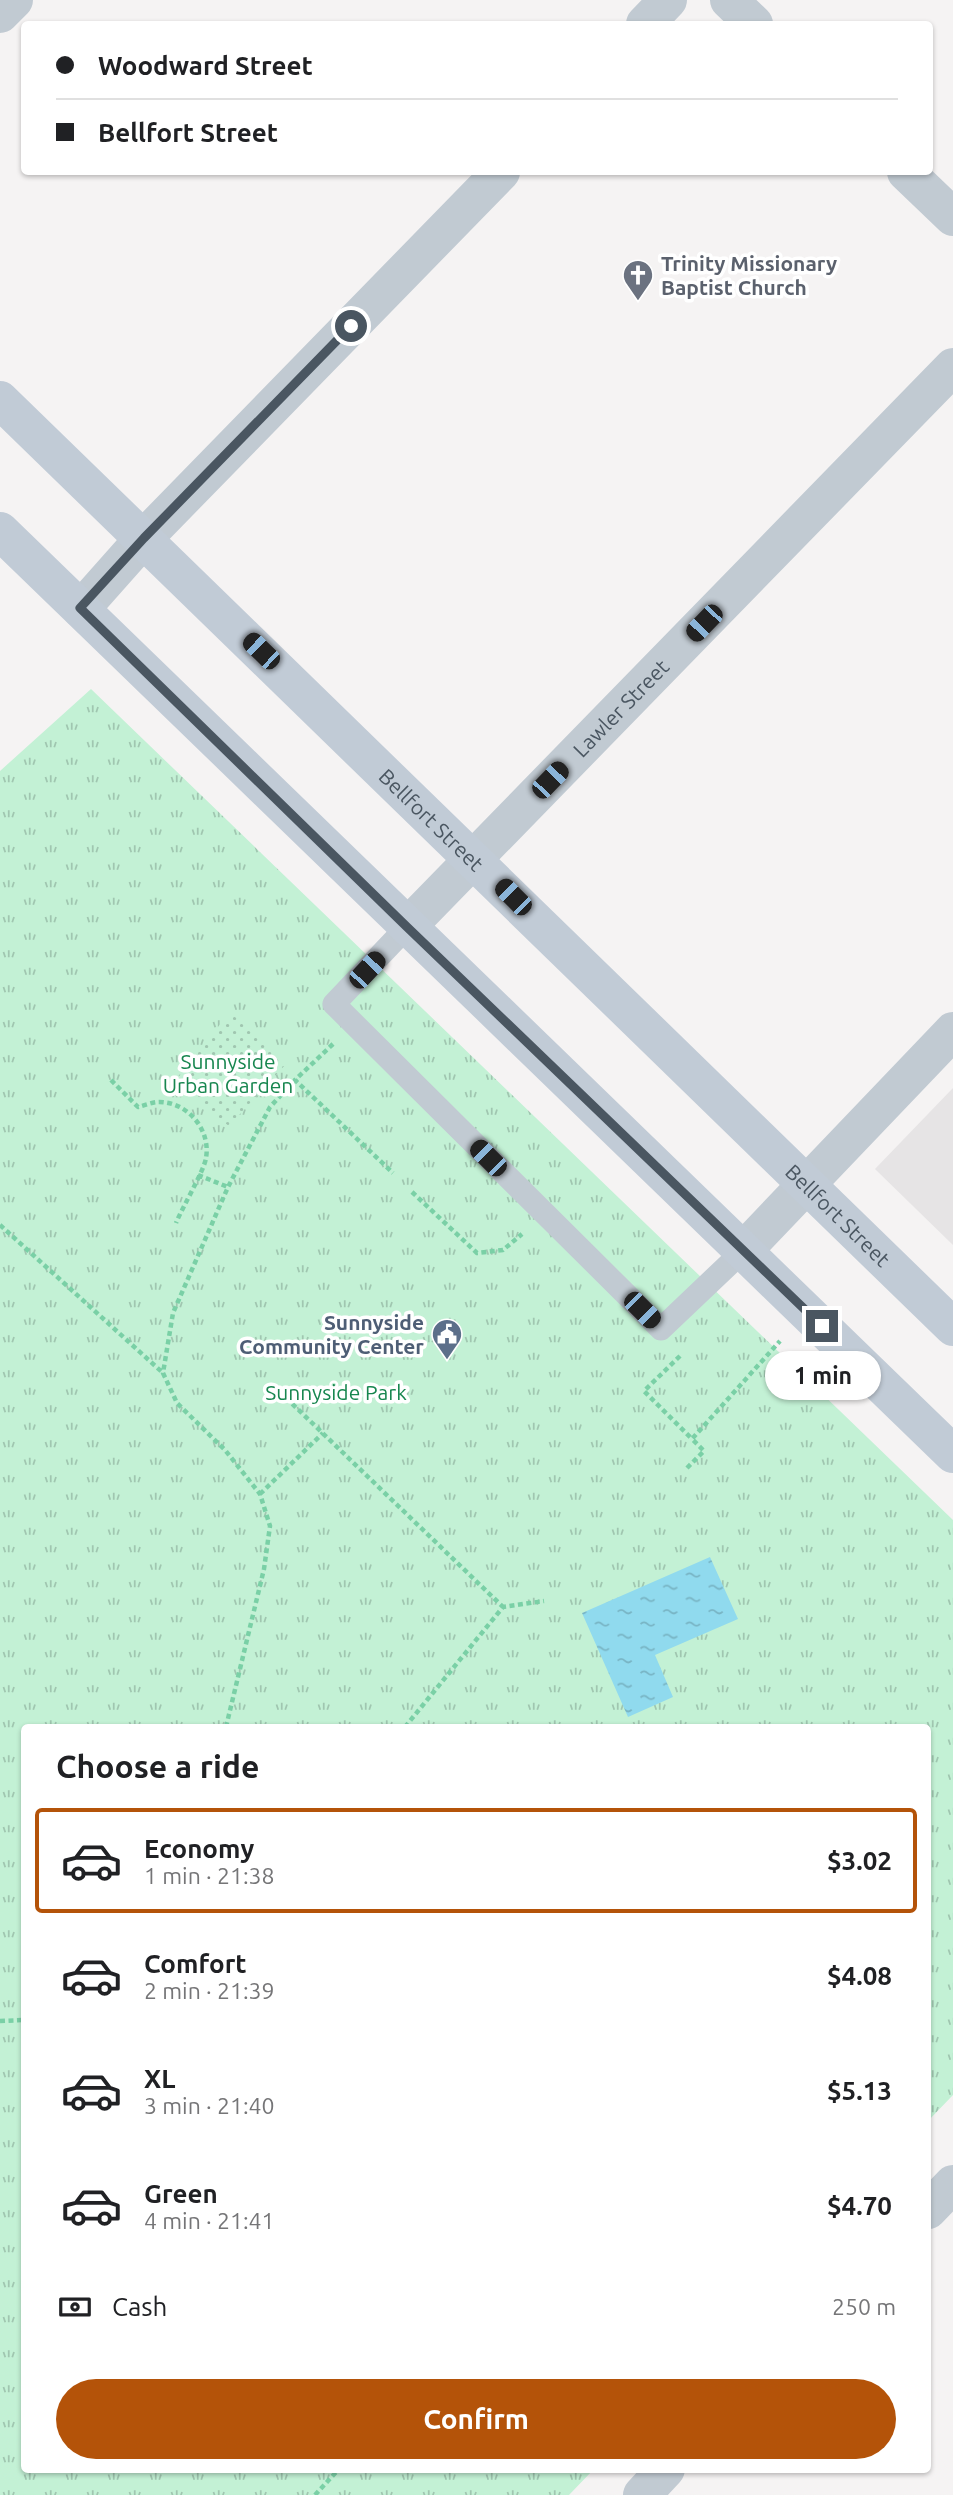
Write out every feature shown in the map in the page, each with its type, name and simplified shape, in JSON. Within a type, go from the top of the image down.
[{"type":"main road","name":"Bellfort Street","points":[[0,400],[953,1327]]},
{"type":"main road","points":[[0,531],[953,1454]]},
{"type":"street","points":[[0,14],[14,0]]},
{"type":"street","points":[[648,21],[668,0]]},
{"type":"street","points":[[729,0],[751,21]]},
{"type":"street","points":[[80,608],[144,538],[498,175]]},
{"type":"street","points":[[909,175],[953,217]]},
{"type":"street","name":"Lawler Street","points":[[407,927],[953,367]]},
{"type":"street","points":[[743,1251],[953,1031]]},
{"type":"street","points":[[931,2207],[953,2183]]},
{"type":"street","points":[[642,2495],[662,2473]]},
{"type":"lane","points":[[407,927],[334,1004],[661,1329],[743,1251]]},
{"type":"path","points":[[163,1373],[173,1313],[228,1187],[270,1107],[354,1023]]},
{"type":"path","points":[[111,1080],[138,1107],[158,1102],[176,1104],[193,1116],[206,1138],[206,1160],[176,1223]]},
{"type":"path","points":[[295,1080],[393,1172]]},
{"type":"path","points":[[198,1175],[228,1187]]},
{"type":"path","points":[[412,1192],[477,1253],[503,1250],[546,1215]]},
{"type":"path","points":[[0,1225],[163,1373],[177,1402],[225,1450],[260,1494],[270,1526],[264,1569],[227,1724]]},
{"type":"path","points":[[692,1439],[781,1340]]},
{"type":"path","points":[[682,1354],[644,1391],[704,1451],[687,1468]]},
{"type":"path","points":[[280,1392],[503,1607]]},
{"type":"path","points":[[260,1494],[323,1433]]},
{"type":"path","points":[[407,1724],[503,1607],[544,1601]]},
{"type":"path","points":[[0,2021],[21,2020]]},
{"type":"path","points":[[315,2495],[335,2473]]},
{"type":"shaded area","points":[[953,1088],[953,1245],[875,1169]]},
{"type":"green space","name":"Sunnyside Park","points":[[91,689],[953,1520],[953,2095],[931,2118],[931,1724],[21,1724],[21,2473],[590,2473],[569,2495],[0,2495],[0,771]]},
{"type":"green space","name":"Sunnyside Urban Garden","points":[[230,1012],[285,1065],[229,1126],[172,1084]]},
{"type":"water","points":[[710,1557],[738,1619],[655,1655],[673,1697],[628,1717],[582,1613]]},
{"type":"place","name":"Trinity Missionary Baptist Church","points":[[638,302]]},
{"type":"place","name":"Sunnyside Community Center","points":[[447,1361]]},
{"type":"route","points":[[351,326],[144,538],[80,608],[822,1326]]}]
